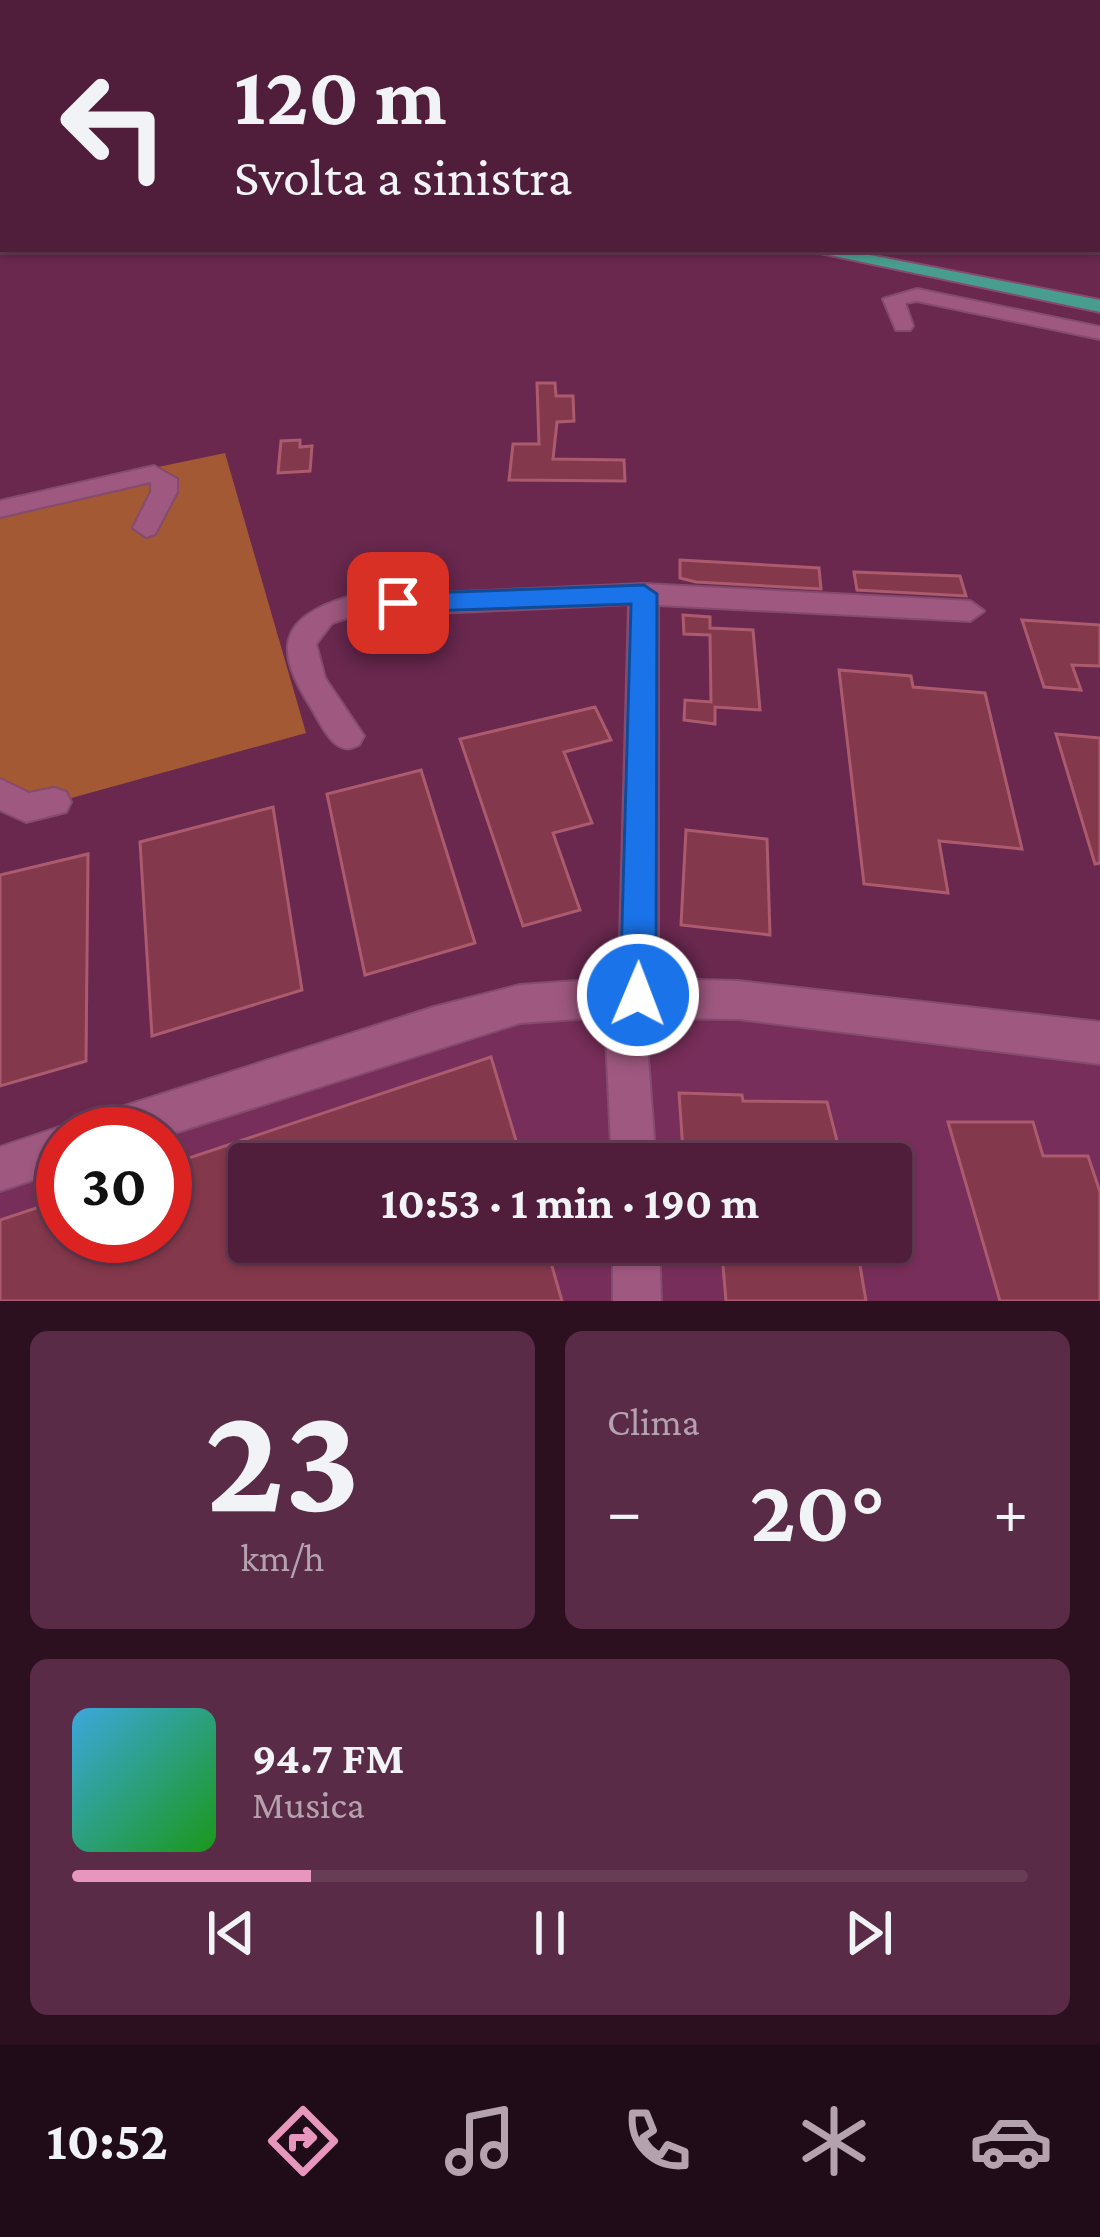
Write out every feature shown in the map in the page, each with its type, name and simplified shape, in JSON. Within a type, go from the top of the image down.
[{"type":"main road","points":[[825,252],[1100,306]]},
{"type":"street","points":[[903,326],[893,299],[917,295],[1100,333]]},
{"type":"street","points":[[0,509],[154,474],[164,478],[165,487],[146,528]]},
{"type":"street","points":[[348,736],[302,666],[303,634],[322,614],[398,603],[644,594],[970,611]]},
{"type":"street","points":[[634,1143],[631,995],[644,594]]},
{"type":"street","points":[[0,794],[26,808],[54,802]]},
{"type":"street","points":[[190,1107],[472,1016],[542,1000],[631,995],[789,1005],[1100,1043]]},
{"type":"street","points":[[0,1168],[36,1157]]},
{"type":"street","points":[[636,1263],[637,1301]]},
{"type":"shaded area","points":[[225,453],[306,733],[39,807],[0,793],[0,500]]},
{"type":"shaded area","points":[[521,1004],[1100,1043],[1100,1301],[0,1301],[0,1169],[36,1157],[36,1263],[192,1263],[192,1124]]},
{"type":"building","points":[[537,383],[555,383],[556,396],[573,396],[574,421],[557,422],[553,459],[624,460],[625,481],[509,480],[513,444],[539,444]]},
{"type":"building","points":[[300,440],[300,447],[312,446],[310,471],[278,473],[281,441]]},
{"type":"building","points":[[680,560],[819,568],[821,589],[696,582],[680,578]]},
{"type":"building","points":[[854,572],[960,576],[966,596],[857,590]]},
{"type":"building","points":[[683,615],[710,617],[710,628],[753,630],[760,710],[715,707],[715,724],[684,720],[685,700],[711,702],[710,635],[684,634]]},
{"type":"building","points":[[1022,620],[1100,625],[1100,666],[1072,665],[1081,690],[1044,687]]},
{"type":"building","points":[[839,670],[911,676],[913,687],[985,693],[1022,849],[939,841],[948,893],[864,884]]},
{"type":"building","points":[[595,707],[611,740],[564,752],[592,823],[553,833],[580,910],[523,926],[460,739]]},
{"type":"building","points":[[1056,734],[1100,738],[1100,863],[1095,864]]},
{"type":"building","points":[[421,770],[475,943],[365,975],[327,794]]},
{"type":"building","points":[[273,807],[302,990],[152,1036],[140,842]]},
{"type":"building","points":[[686,830],[767,839],[770,935],[681,925]]},
{"type":"building","points":[[88,854],[86,1061],[0,1086],[0,875]]},
{"type":"building","points":[[491,1057],[517,1143],[234,1143]]},
{"type":"building","points":[[679,1093],[742,1095],[743,1101],[827,1102],[838,1143],[683,1143]]},
{"type":"building","points":[[948,1122],[1033,1122],[1043,1156],[1088,1156],[1100,1192],[1100,1301],[1000,1301]]},
{"type":"building","points":[[228,1145],[228,1263],[551,1263],[562,1301],[0,1301],[0,1220],[36,1208],[36,1263],[192,1263],[192,1157]]},
{"type":"building","points":[[723,1263],[860,1263],[866,1301],[726,1301]]},
{"type":"route","points":[[398,603],[644,594],[638,995]]}]
